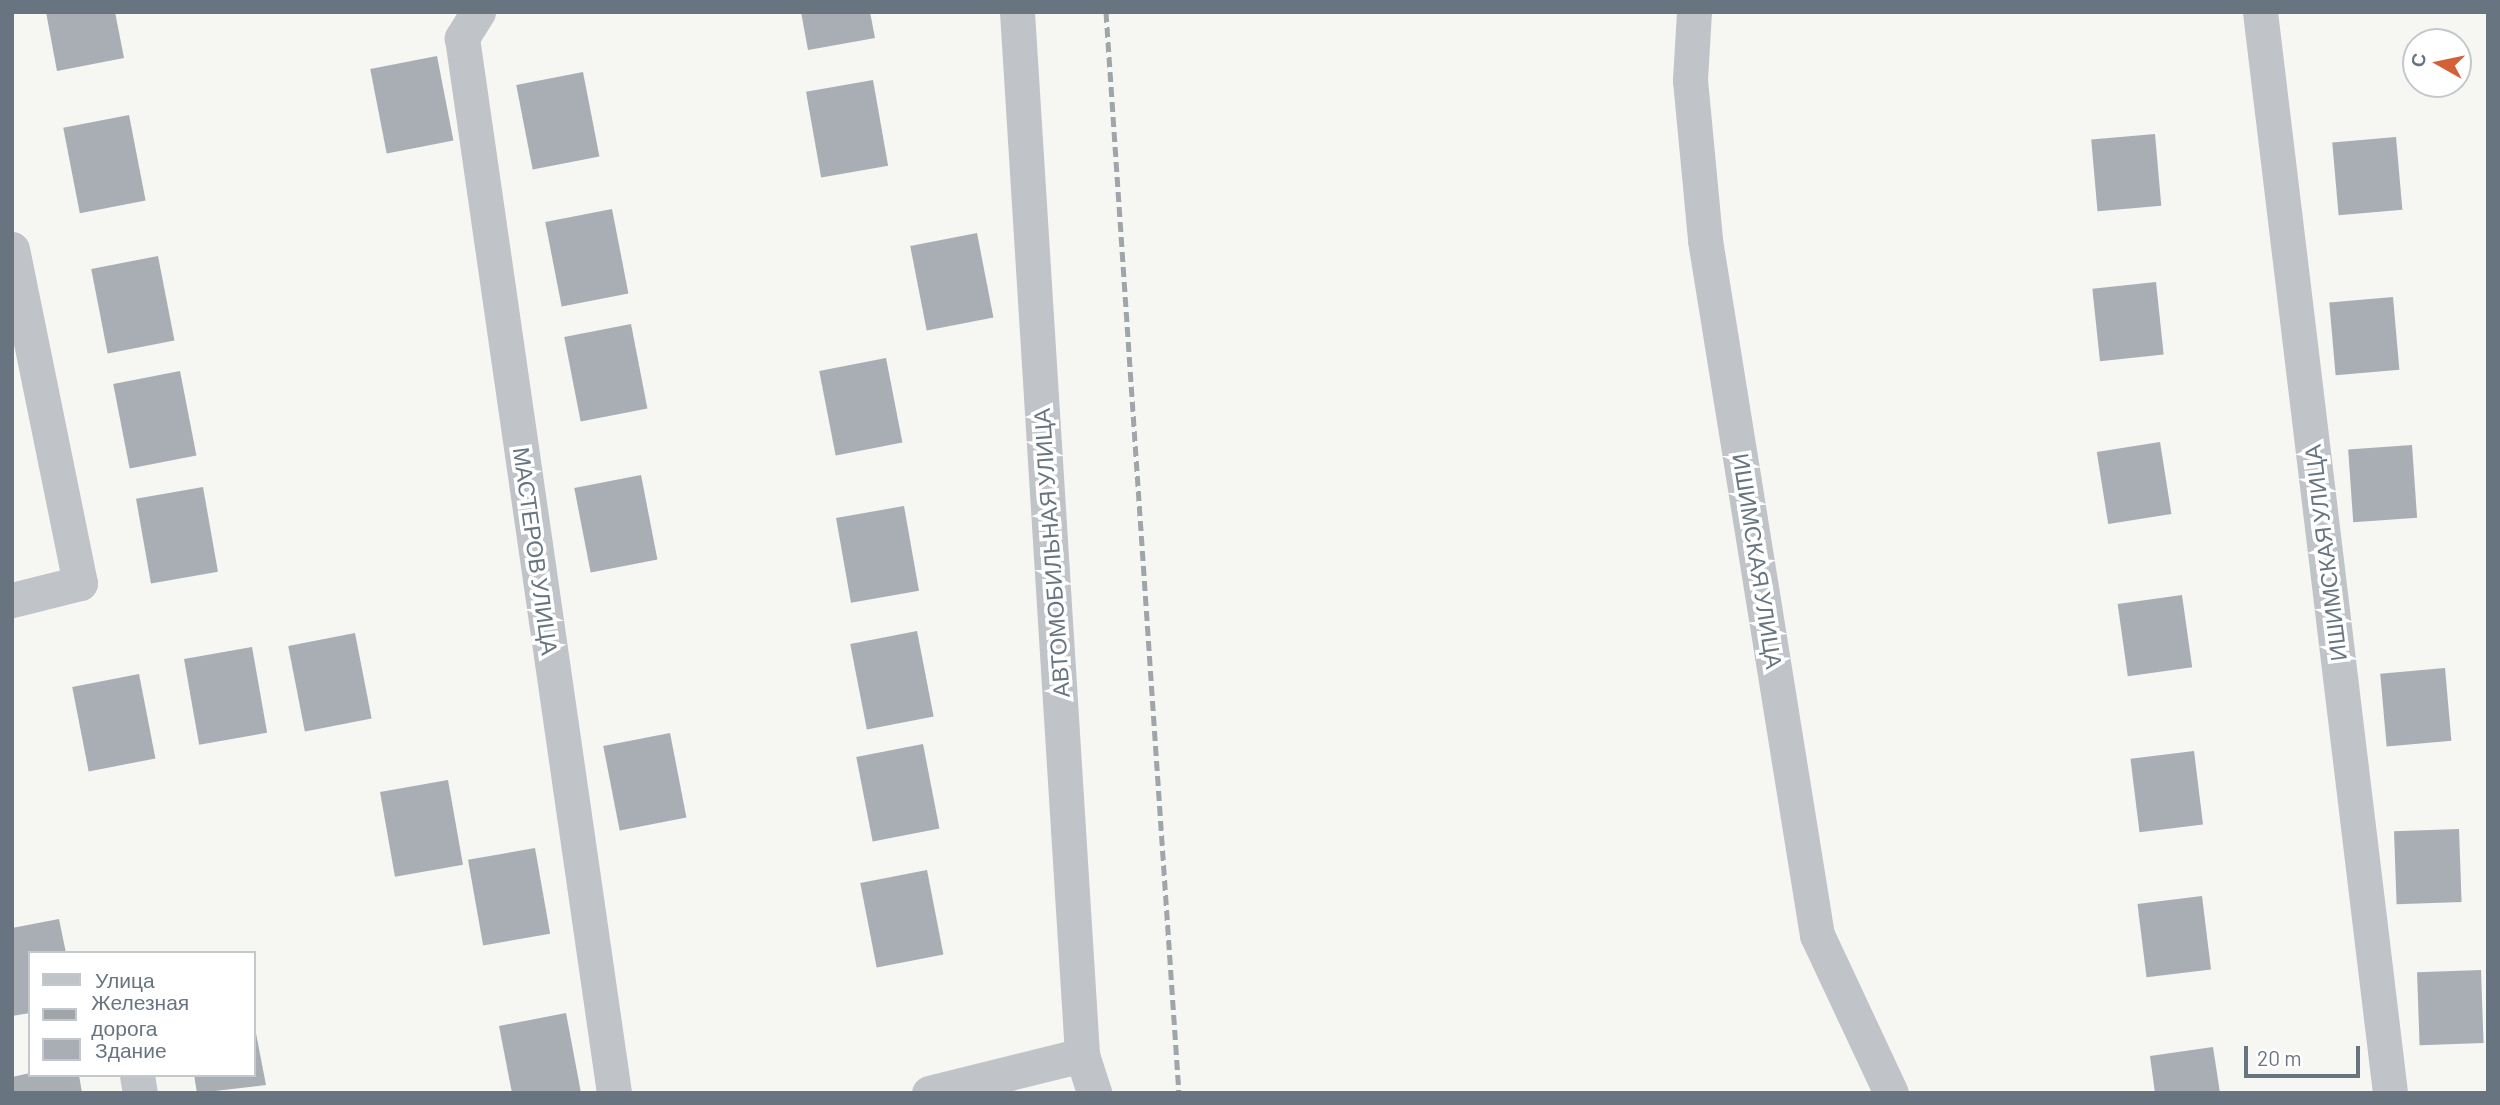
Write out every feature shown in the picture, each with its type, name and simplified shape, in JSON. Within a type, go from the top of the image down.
[{"type":"street","name":"МАСТЕРОВ УЛИЦА","points":[[478,12],[463,38],[614,1093]]},
{"type":"street","name":"АВТОМОБИЛЬНАЯ УЛИЦА","points":[[1017,12],[1082,1055],[1094,1093]]},
{"type":"street","name":"ИШИМСКАЯ УЛИЦА","points":[[1695,12],[1690,80],[1705,240],[1817,934],[1891,1093]]},
{"type":"street","name":"ИШИМСКАЯ УЛИЦА","points":[[2260,12],[2390,1093]]},
{"type":"street","points":[[12,249],[80,583],[12,600]]},
{"type":"street","points":[[929,1093],[1082,1055]]},
{"type":"building","points":[[46,12],[115,12],[124,58],[57,71]]},
{"type":"building","points":[[801,12],[870,12],[875,38],[808,50]]},
{"type":"building","points":[[437,56],[453,140],[387,153],[370,69]]},
{"type":"building","points":[[583,72],[599,156],[533,169],[516,85]]},
{"type":"building","points":[[873,80],[888,166],[821,177],[806,92]]},
{"type":"building","points":[[129,115],[146,200],[80,213],[63,128]]},
{"type":"building","points":[[2155,134],[2161,206],[2098,211],[2091,140]]},
{"type":"building","points":[[2396,137],[2402,210],[2339,215],[2332,143]]},
{"type":"building","points":[[612,209],[628,293],[562,306],[545,222]]},
{"type":"building","points":[[977,233],[993,317],[927,330],[910,246]]},
{"type":"building","points":[[158,256],[174,340],[108,353],[91,269]]},
{"type":"building","points":[[2156,282],[2164,355],[2100,361],[2092,289]]},
{"type":"building","points":[[2393,297],[2399,370],[2336,375],[2329,303]]},
{"type":"building","points":[[631,324],[647,408],[581,421],[564,337]]},
{"type":"building","points":[[886,358],[902,442],[836,455],[819,371]]},
{"type":"building","points":[[180,371],[196,455],[130,468],[113,384]]},
{"type":"building","points":[[2160,442],[2171,514],[2108,524],[2097,452]]},
{"type":"building","points":[[2412,445],[2417,518],[2353,522],[2348,449]]},
{"type":"building","points":[[641,475],[657,559],[591,572],[574,488]]},
{"type":"building","points":[[203,487],[218,572],[151,584],[136,499]]},
{"type":"building","points":[[904,506],[919,591],[851,603],[836,518]]},
{"type":"building","points":[[2182,595],[2192,667],[2128,676],[2118,604]]},
{"type":"building","points":[[917,631],[934,716],[867,729],[850,644]]},
{"type":"building","points":[[355,633],[372,718],[305,731],[288,646]]},
{"type":"building","points":[[252,647],[267,733],[199,745],[184,659]]},
{"type":"building","points":[[2445,668],[2451,741],[2387,746],[2380,674]]},
{"type":"building","points":[[139,674],[155,758],[89,771],[72,687]]},
{"type":"building","points":[[670,733],[686,817],[620,830],[603,746]]},
{"type":"building","points":[[923,744],[939,828],[873,841],[856,757]]},
{"type":"building","points":[[2194,751],[2203,824],[2139,832],[2130,759]]},
{"type":"building","points":[[448,780],[463,865],[395,877],[380,792]]},
{"type":"building","points":[[2459,829],[2462,902],[2397,904],[2394,831]]},
{"type":"building","points":[[535,848],[550,934],[483,945],[468,860]]},
{"type":"building","points":[[927,870],[943,954],[877,967],[860,883]]},
{"type":"building","points":[[2202,896],[2211,969],[2147,977],[2137,904]]},
{"type":"building","points":[[59,919],[66,951],[28,951],[28,1013],[12,1016],[12,928]]},
{"type":"building","points":[[2481,970],[2484,1043],[2420,1045],[2417,972]]},
{"type":"building","points":[[566,1013],[581,1093],[512,1093],[499,1026]]},
{"type":"building","points":[[256,1033],[266,1085],[197,1093],[194,1077],[256,1077]]},
{"type":"building","points":[[2213,1047],[2220,1093],[2155,1093],[2150,1056]]},
{"type":"building","points":[[28,1073],[28,1077],[79,1077],[82,1093],[13,1093],[12,1077]]},
{"type":"railway","points":[[1106,12],[1179,1093]]}]
